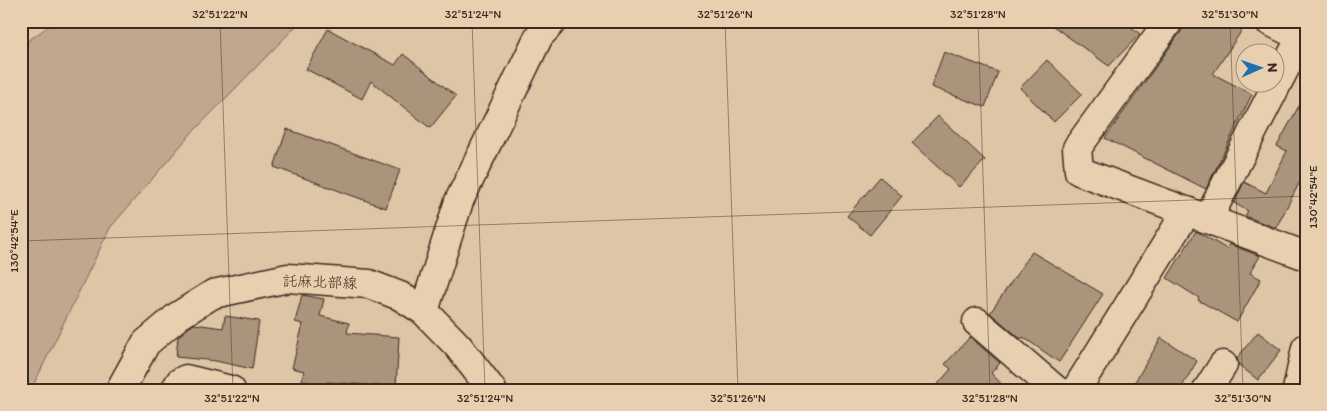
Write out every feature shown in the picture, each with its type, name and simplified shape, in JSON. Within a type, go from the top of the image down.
[{"type":"main road","points":[[424,311],[459,201],[538,36],[553,21]]},
{"type":"main road","points":[[1169,21],[1077,148],[1079,171],[1306,256]]},
{"type":"main road","points":[[1076,390],[1198,215],[1301,37],[1269,21]]},
{"type":"main road","name":"託麻北部線","points":[[120,390],[146,343],[178,316],[213,294],[288,278],[369,284],[400,296],[424,311],[458,346],[492,390]]},
{"type":"main road","points":[[977,322],[1056,390]]},
{"type":"main road","points":[[1297,390],[1306,348]]},
{"type":"main road","points":[[1207,390],[1223,365]]},
{"type":"main road","points":[[175,390],[180,382],[186,379],[230,390]]},
{"type":"shaded area","points":[[56,21],[301,21],[189,136],[110,228],[31,390],[21,390],[21,53],[29,40]]},
{"type":"building","points":[[1046,21],[1124,21],[1140,34],[1109,66]]},
{"type":"building","points":[[1186,21],[1228,21],[1242,30],[1213,74],[1234,85],[1234,92],[1248,92],[1252,94],[1206,189],[1105,138],[1182,30]]},
{"type":"building","points":[[328,29],[395,65],[403,54],[456,96],[430,128],[371,81],[362,99],[306,69]]},
{"type":"building","points":[[944,52],[998,72],[985,107],[931,87]]},
{"type":"building","points":[[1047,60],[1082,94],[1054,122],[1020,88]]},
{"type":"building","points":[[1306,93],[1306,170],[1276,228],[1245,216],[1248,211],[1234,203],[1244,182],[1266,193],[1287,151],[1277,146]]},
{"type":"building","points":[[938,116],[985,160],[959,187],[912,143]]},
{"type":"building","points":[[287,129],[400,170],[386,208],[274,167]]},
{"type":"building","points":[[880,177],[902,196],[870,235],[847,216]]},
{"type":"building","points":[[1196,231],[1227,249],[1229,244],[1260,256],[1250,273],[1261,279],[1237,322],[1198,300],[1199,298],[1167,278]]},
{"type":"building","points":[[1032,252],[1103,294],[1059,362],[1023,337],[1021,339],[990,313]]},
{"type":"building","points":[[302,295],[324,299],[320,316],[349,323],[347,333],[399,337],[396,387],[326,382],[325,386],[302,380],[304,371],[292,368],[303,324],[295,322]]},
{"type":"building","points":[[225,316],[259,321],[252,369],[216,361],[176,357],[178,337],[187,329],[194,324],[223,328]]},
{"type":"building","points":[[1258,332],[1281,350],[1258,380],[1239,365],[1237,358]]},
{"type":"building","points":[[970,337],[1000,363],[991,373],[1007,390],[933,390],[951,369],[945,364]]},
{"type":"building","points":[[1161,338],[1197,361],[1180,390],[1130,390]]}]
